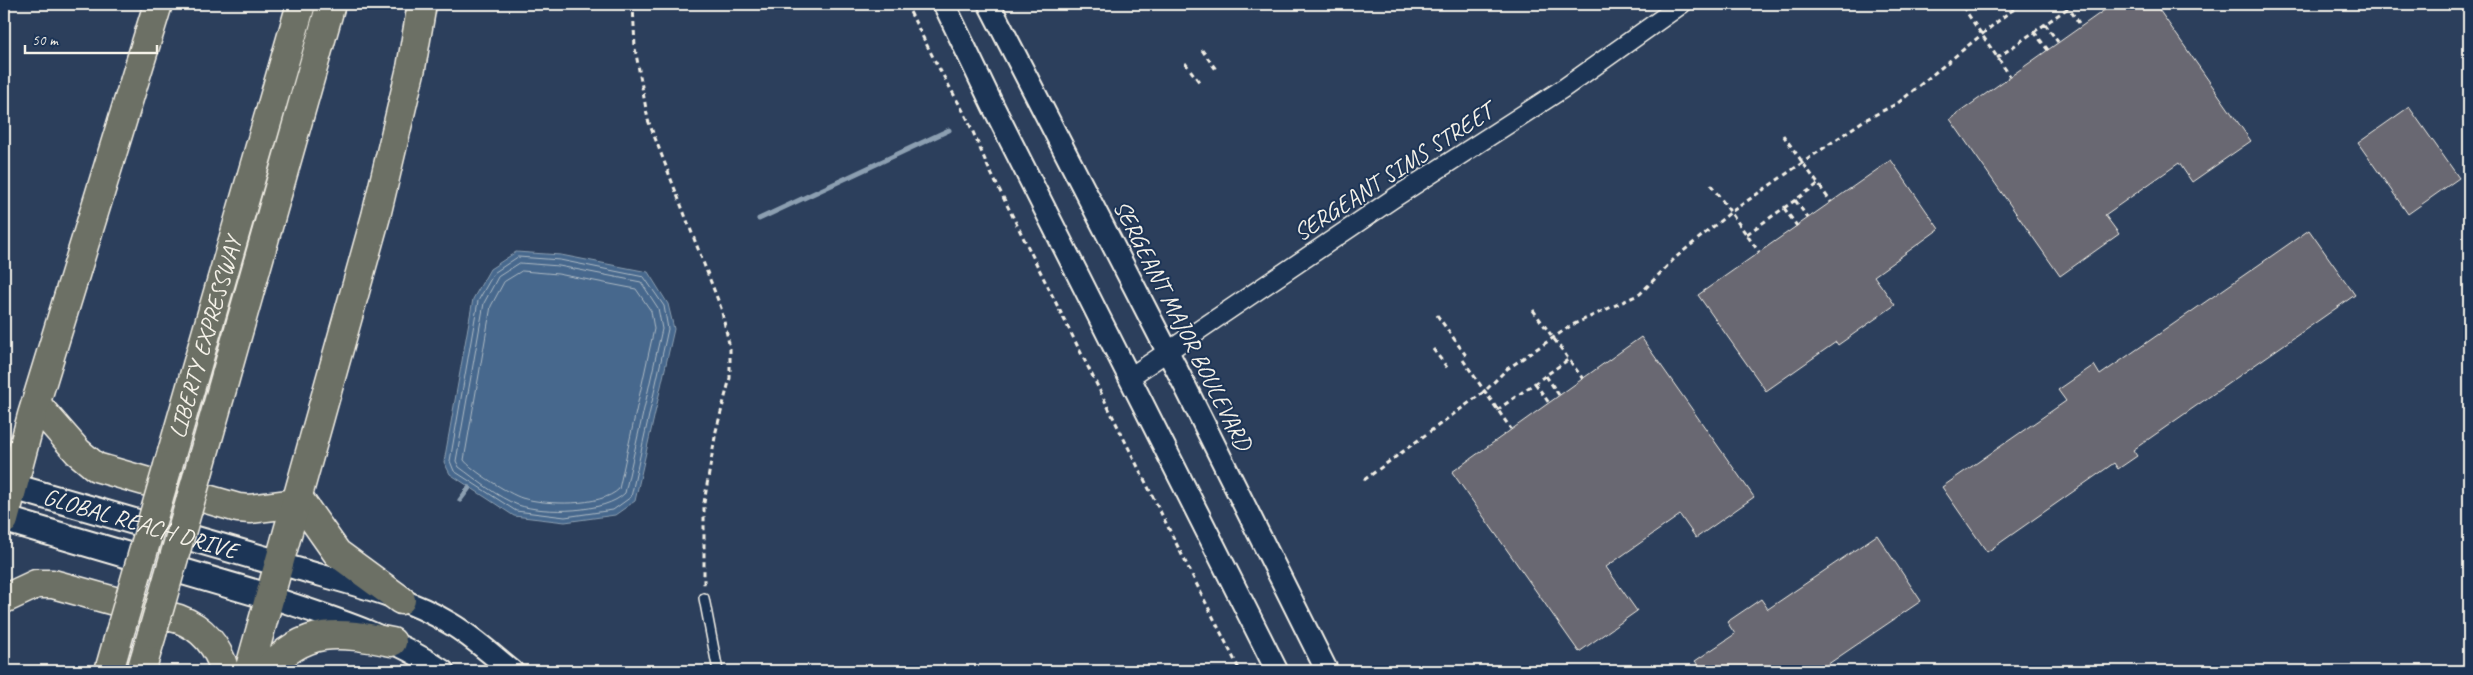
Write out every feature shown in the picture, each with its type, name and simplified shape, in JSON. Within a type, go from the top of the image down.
[{"type":"highway","points":[[4,520],[8,486],[34,410],[158,4]]},
{"type":"highway","name":"LIBERTY EXPRESSWAY","points":[[109,671],[301,4]]},
{"type":"highway","name":"LIBERTY EXPRESSWAY","points":[[141,671],[331,4]]},
{"type":"highway","points":[[249,671],[376,216],[411,68],[422,4]]},
{"type":"highway","points":[[4,435],[34,410]]},
{"type":"highway","points":[[34,410],[96,467],[238,508],[250,509],[298,501]]},
{"type":"highway","points":[[298,501],[337,554],[401,600]]},
{"type":"highway","points":[[4,599],[36,584],[53,584],[189,622],[205,635],[221,659],[225,671]]},
{"type":"highway","points":[[266,671],[290,650],[310,638],[321,635],[341,634],[392,642]]},
{"type":"main road","name":"GLOBAL REACH DRIVE","points":[[8,486],[278,564]]},
{"type":"main road","name":"GLOBAL REACH DRIVE","points":[[4,520],[270,597]]},
{"type":"street","points":[[944,4],[993,106],[1277,671]]},
{"type":"street","name":"SERGEANT MAJOR BOULEVARD","points":[[989,4],[1168,352],[1327,671]]},
{"type":"street","name":"SERGEANT SIMS STREET","points":[[1130,377],[1394,198],[1564,88],[1682,4]]},
{"type":"street","points":[[278,564],[401,600],[452,624],[512,671]]},
{"type":"street","points":[[270,597],[360,627],[423,658],[443,671]]},
{"type":"lane","points":[[704,598],[718,671]]},
{"type":"path","points":[[633,4],[634,48],[648,120],[722,308],[730,348],[730,378],[716,431],[704,503],[702,549],[704,598]]},
{"type":"path","points":[[906,4],[938,68],[967,118],[988,167],[1240,671]]},
{"type":"path","points":[[1364,480],[1484,391],[1508,369],[1572,325],[1640,294],[1675,258],[1731,212],[1862,121],[1898,103],[2008,13],[2023,4]]},
{"type":"path","points":[[2066,4],[2081,26]]},
{"type":"path","points":[[1963,7],[2010,76]]},
{"type":"path","points":[[1997,58],[2068,8]]},
{"type":"path","points":[[2045,24],[2058,42]]},
{"type":"path","points":[[2034,32],[2048,50]]},
{"type":"path","points":[[1202,50],[1217,71]]},
{"type":"path","points":[[1185,63],[1200,84]]},
{"type":"path","points":[[1783,135],[1831,202]]},
{"type":"path","points":[[1747,234],[1818,184]]},
{"type":"path","points":[[1711,185],[1759,252]]},
{"type":"path","points":[[1795,200],[1808,218]]},
{"type":"path","points":[[1784,208],[1796,226]]},
{"type":"path","points":[[1533,310],[1583,379]]},
{"type":"path","points":[[1437,315],[1467,358]]},
{"type":"path","points":[[1434,349],[1449,370]]},
{"type":"path","points":[[1497,410],[1569,359]]},
{"type":"path","points":[[1463,360],[1511,429]]},
{"type":"path","points":[[1546,376],[1559,396]]},
{"type":"path","points":[[1535,383],[1549,403]]},
{"type":"water","points":[[516,252],[561,255],[648,272],[668,304],[674,329],[635,501],[615,515],[565,522],[514,516],[450,474],[444,462],[473,299],[490,269]]},
{"type":"building","points":[[2113,4],[2155,4],[2251,141],[2192,182],[2179,163],[2105,215],[2119,234],[2060,276],[1950,119]]},
{"type":"building","points":[[2409,107],[2459,178],[2408,214],[2358,143]]},
{"type":"building","points":[[1891,160],[1939,229],[1874,276],[1895,305],[1838,345],[1836,342],[1766,391],[1698,295]]},
{"type":"building","points":[[2309,230],[2355,295],[2133,450],[2137,456],[2118,469],[2114,463],[1987,552],[1942,487],[2066,401],[2058,390],[2094,365],[2100,375]]},
{"type":"building","points":[[1641,337],[1754,497],[1696,538],[1680,515],[1606,567],[1637,611],[1579,652],[1452,472]]},
{"type":"building","points":[[1877,535],[1921,601],[1818,671],[1703,671],[1695,661],[1735,634],[1727,622],[1761,599],[1768,609]]},
{"type":"waterway","points":[[759,219],[949,130]]},
{"type":"waterway","points":[[460,500],[469,488]]}]
